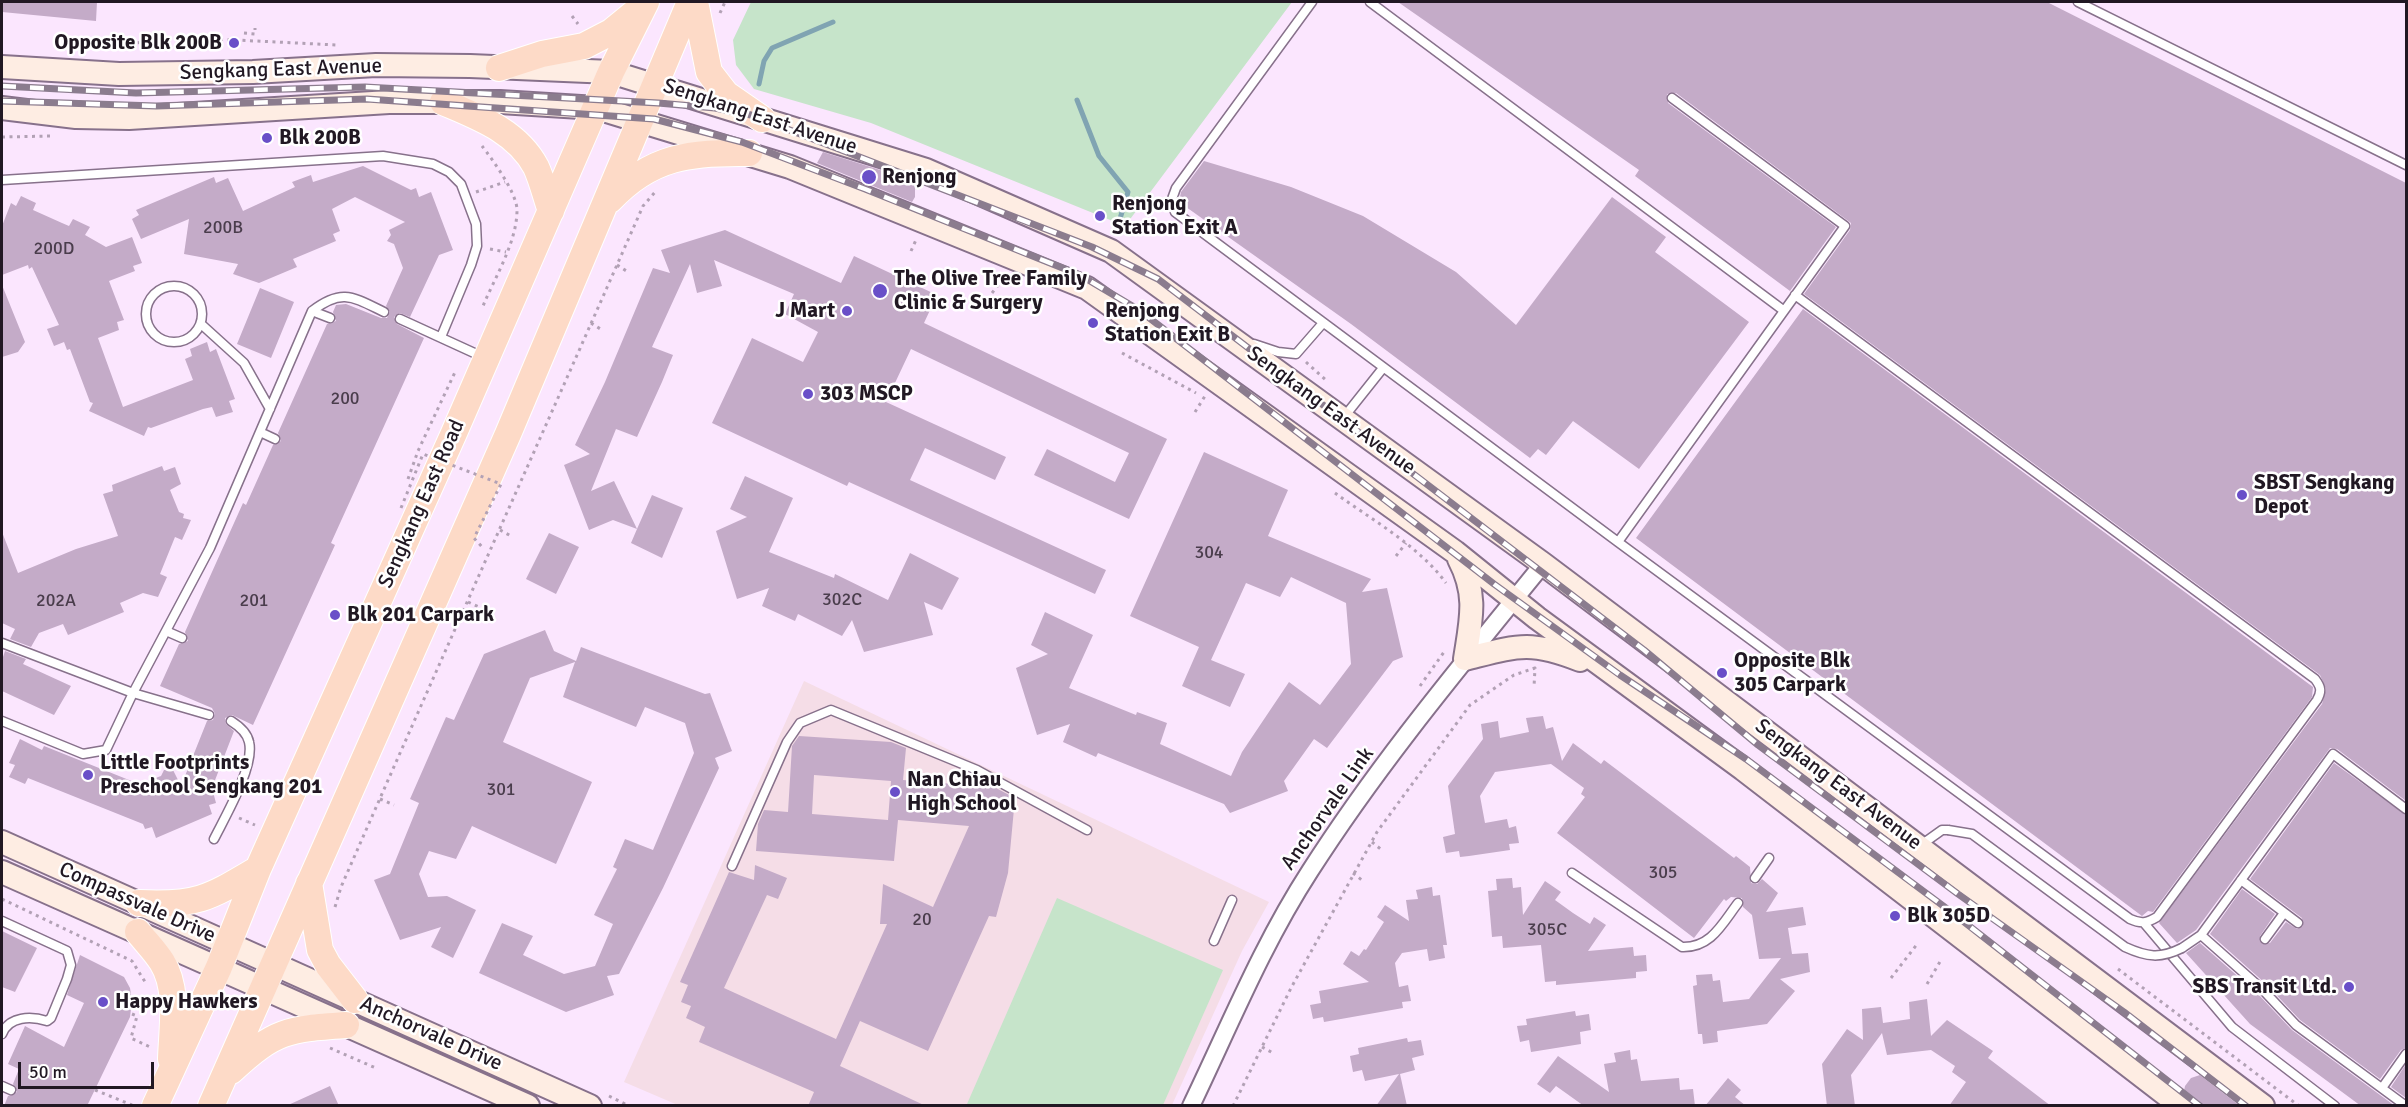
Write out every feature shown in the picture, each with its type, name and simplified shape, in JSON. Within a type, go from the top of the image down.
[{"type":"main road","points":[[211,1106],[508,434],[638,122],[693,2]]},
{"type":"main road","points":[[693,2],[709,72],[726,94],[762,119]]},
{"type":"main road","points":[[499,68],[542,54],[584,46],[611,32],[645,4]]},
{"type":"main road","name":"Sengkang East Road","points":[[144,1105],[170,1071],[219,967],[258,869],[476,353],[551,211],[611,72],[645,4]]},
{"type":"main road","name":"Sengkang East Avenue","points":[[2,67],[119,74],[253,72],[375,65],[611,72],[926,170],[1111,251],[1543,564],[2263,1106]]},
{"type":"main road","name":"Sengkang East Avenue","points":[[2,108],[76,117],[145,118],[389,102],[500,102],[597,108],[748,153],[840,186],[1087,288],[1455,552],[1514,600],[1752,776],[2181,1106]]},
{"type":"main road","points":[[443,102],[488,121],[517,142],[536,167],[551,211]]},
{"type":"main road","points":[[601,211],[628,181],[664,161],[704,152],[748,153]]},
{"type":"main road","points":[[1455,552],[1472,591],[1473,612],[1457,652],[1531,645],[1555,650],[1608,670]]},
{"type":"main road","name":"Compassvale Drive","points":[[2,842],[272,964]]},
{"type":"main road","points":[[139,903],[179,905],[214,895],[258,869]]},
{"type":"main road","name":"Compassvale Drive","points":[[2,872],[262,987]]},
{"type":"main road","points":[[309,883],[320,950],[328,965],[355,1000]]},
{"type":"main road","points":[[138,932],[162,963],[170,983],[173,1014],[170,1071]]},
{"type":"main road","name":"Anchorvale Drive","points":[[272,964],[594,1098]]},
{"type":"main road","name":"Anchorvale Drive","points":[[262,987],[528,1106]]},
{"type":"main road","points":[[224,1077],[258,1046],[281,1033],[346,1025]]},
{"type":"street","name":"Anchorvale Link","points":[[1191,1106],[1260,959],[1308,873],[1457,652],[1514,600],[1543,564]]},
{"type":"lane","points":[[1312,2],[1183,179],[1172,199],[1175,212],[1383,369],[2130,919],[2144,923],[2232,1027],[2336,1106]]},
{"type":"lane","points":[[1370,2],[1783,310]]},
{"type":"lane","points":[[2078,2],[2406,165]]},
{"type":"lane","points":[[1618,542],[1845,226],[1672,98]]},
{"type":"lane","points":[[2,180],[383,156],[433,164],[449,172],[461,184],[476,224],[477,246],[457,304],[441,337]]},
{"type":"lane","points":[[175,286],[184,287],[198,298],[202,315],[201,324],[190,338],[173,342],[164,341],[150,330],[145,312],[147,304],[158,290],[175,286]]},
{"type":"lane","points":[[1795,295],[2315,679],[2320,686],[2321,693],[2317,700],[2157,917],[2144,923]]},
{"type":"lane","points":[[2,721],[82,754],[106,750],[133,693],[218,531],[312,311],[337,296],[352,297],[384,312]]},
{"type":"lane","points":[[312,311],[330,318]]},
{"type":"lane","points":[[400,319],[476,353]]},
{"type":"lane","points":[[1217,329],[1278,352],[1296,354],[1323,323]]},
{"type":"lane","points":[[201,324],[244,363],[270,409]]},
{"type":"lane","points":[[1342,419],[1383,369]]},
{"type":"lane","points":[[260,432],[275,439]]},
{"type":"lane","points":[[218,531],[228,536]]},
{"type":"lane","points":[[166,631],[182,638]]},
{"type":"lane","points":[[2,644],[133,693],[209,715]]},
{"type":"lane","points":[[732,866],[787,742],[800,723],[831,710],[977,770],[1087,830]]},
{"type":"lane","points":[[214,839],[247,765],[249,743],[239,726],[231,721]]},
{"type":"lane","points":[[1919,846],[1942,830],[1972,834],[2125,947],[2144,955],[2157,957],[2181,948],[2201,935],[2333,754],[2406,809]]},
{"type":"lane","points":[[1755,878],[1769,858]]},
{"type":"lane","points":[[1572,873],[1682,947],[1691,947],[1706,942],[1738,903]]},
{"type":"lane","points":[[2241,880],[2298,923]]},
{"type":"lane","points":[[1214,941],[1232,900]]},
{"type":"lane","points":[[2265,939],[2283,913]]},
{"type":"lane","points":[[2,921],[67,951],[70,965],[51,1018],[47,1021],[30,1016],[19,1019],[4,1028],[2,1034]]},
{"type":"lane","points":[[2201,935],[2262,989],[2296,1025],[2406,1106]]},
{"type":"lane","points":[[2382,1088],[2406,1054]]},
{"type":"lane","points":[[2,1086],[11,1090]]},
{"type":"path","points":[[572,16],[578,24]]},
{"type":"path","points":[[244,33],[255,34],[255,28]]},
{"type":"path","points":[[63,49],[194,38],[346,46]]},
{"type":"path","points":[[2,136],[60,136]]},
{"type":"path","points":[[479,317],[511,240],[517,209],[500,169],[481,144]]},
{"type":"path","points":[[466,195],[505,182]]},
{"type":"path","points":[[335,908],[341,887],[643,206],[663,186]]},
{"type":"path","points":[[911,250],[914,244]]},
{"type":"path","points":[[617,265],[628,272]]},
{"type":"path","points":[[992,293],[1003,279]]},
{"type":"path","points":[[591,323],[602,330]]},
{"type":"path","points":[[394,516],[418,451],[476,353]]},
{"type":"path","points":[[1122,353],[1214,405]]},
{"type":"path","points":[[400,508],[423,454],[501,484],[474,538],[490,554]]},
{"type":"path","points":[[1329,488],[1405,544],[1438,572],[1450,588]]},
{"type":"path","points":[[500,530],[511,536]]},
{"type":"path","points":[[1396,556],[1402,548]]},
{"type":"path","points":[[468,602],[479,607]]},
{"type":"path","points":[[1416,692],[1457,652]]},
{"type":"path","points":[[1233,1106],[1291,988],[1353,873],[1372,842],[1470,705],[1514,675],[1535,668],[1534,687]]},
{"type":"path","points":[[380,799],[394,805]]},
{"type":"path","points":[[226,812],[258,827],[255,834]]},
{"type":"path","points":[[1372,842],[1383,851]]},
{"type":"path","points":[[1353,873],[1363,882]]},
{"type":"path","points":[[2,899],[132,961],[148,986]]},
{"type":"path","points":[[1891,978],[1918,943]]},
{"type":"path","points":[[1927,984],[1941,960]]},
{"type":"path","points":[[132,1014],[137,1016],[131,1038],[154,1049]]},
{"type":"path","points":[[2192,1023],[2299,1106]]},
{"type":"path","points":[[326,1046],[378,1069]]},
{"type":"path","points":[[1262,1047],[1273,1053]]},
{"type":"path","points":[[95,1090],[144,1105]]},
{"type":"path","points":[[594,1098],[629,1106]]},
{"type":"shaded area","name":"Nan Chiau High School","points":[[804,681],[1269,902],[1242,951],[1172,1105],[680,1106],[624,1082]]},
{"type":"green space","points":[[751,2],[1292,2],[1125,226],[871,123],[754,89],[736,65],[733,40]]},
{"type":"green space","points":[[1057,898],[1223,970],[1163,1105],[967,1104]]},
{"type":"building","points":[[2,2],[97,2],[96,21],[2,12]]},
{"type":"building","name":"SBST Sengkang Depot","points":[[1398,2],[2047,2],[2406,183],[2406,801],[2337,749],[2330,748],[2196,930],[2177,943],[2159,923],[2322,704],[2326,689],[2320,675],[1804,294],[1850,230],[1851,223],[1676,93],[1667,94],[1668,103],[1836,227],[1790,291],[1635,176],[1639,170]]},
{"type":"building","points":[[823,152],[912,180],[915,186],[915,197],[912,202],[817,163]]},
{"type":"building","points":[[1204,161],[1291,187],[1363,216],[1456,272],[1516,325],[1612,197],[1666,237],[1655,252],[1749,322],[1639,469],[1573,421],[1546,455],[1538,449],[1530,458],[1351,324],[1179,202],[1181,192]]},
{"type":"building","points":[[363,166],[411,190],[416,188],[419,197],[431,192],[453,250],[439,255],[410,317],[400,313],[394,317],[397,324],[424,338],[331,543],[335,545],[253,725],[232,715],[225,718],[226,724],[234,731],[212,788],[216,803],[209,805],[212,814],[156,838],[152,827],[145,829],[143,824],[28,778],[25,784],[9,777],[15,765],[9,763],[20,739],[42,750],[44,746],[139,784],[161,776],[164,770],[173,770],[181,786],[207,721],[213,720],[215,714],[212,708],[160,686],[179,644],[188,641],[185,632],[243,503],[246,505],[273,445],[281,441],[278,433],[327,324],[336,321],[333,312],[336,305],[346,304],[381,318],[387,318],[390,312],[386,306],[403,268],[394,244],[387,241],[391,235],[389,230],[405,222],[355,197],[332,209],[340,231],[333,234],[336,241],[293,259],[297,267],[259,283],[233,274],[238,264],[184,254],[189,219],[141,239],[132,219],[139,215],[136,210],[214,177],[216,183],[228,178],[243,211],[295,187],[292,182],[311,175],[313,182]]},
{"type":"building","points":[[21,196],[36,203],[33,210],[69,226],[73,219],[90,227],[85,235],[106,247],[132,237],[142,263],[133,266],[135,271],[109,281],[124,320],[117,322],[119,330],[98,338],[123,407],[193,380],[185,359],[192,356],[190,349],[207,342],[210,352],[216,349],[235,399],[229,401],[233,412],[216,417],[212,407],[203,409],[151,428],[148,427],[144,436],[89,411],[93,403],[90,402],[70,349],[67,350],[64,342],[54,346],[47,329],[59,325],[32,267],[29,269],[28,265],[2,275],[2,226],[11,203],[16,206]]},
{"type":"building","points":[[725,230],[841,283],[854,256],[937,295],[924,323],[1167,439],[1129,519],[1034,475],[1047,449],[1115,482],[1129,453],[911,349],[886,402],[1006,457],[995,480],[925,448],[910,480],[1106,570],[1095,594],[849,482],[847,486],[712,423],[752,338],[803,362],[818,332],[785,314],[794,294],[714,260],[722,286],[697,293],[690,264],[652,347],[673,355],[662,382],[637,437],[616,429],[591,491],[614,481],[637,529],[613,520],[589,530],[564,465],[590,454],[575,445],[605,382],[653,268],[670,273],[661,250]]},
{"type":"building","points":[[2,285],[25,342],[18,352],[2,357]]},
{"type":"building","points":[[260,288],[294,302],[271,358],[237,344]]},
{"type":"building","points":[[1803,309],[2313,687],[2312,697],[2153,912],[2148,911],[2142,916],[1636,538]]},
{"type":"building","points":[[1204,452],[1288,490],[1268,536],[1371,579],[1362,592],[1387,588],[1403,657],[1393,661],[1327,748],[1314,739],[1284,781],[1288,791],[1230,813],[1224,804],[1098,753],[1096,757],[1063,742],[1070,724],[1037,735],[1016,668],[1048,654],[1031,645],[1045,612],[1093,635],[1069,688],[1136,715],[1137,712],[1167,723],[1160,744],[1231,776],[1242,752],[1289,682],[1320,705],[1351,664],[1346,603],[1291,577],[1280,597],[1246,583],[1211,660],[1245,674],[1230,707],[1182,686],[1199,647],[1130,616]]},
{"type":"building","points":[[162,466],[164,471],[175,467],[181,484],[170,490],[179,512],[184,514],[183,518],[191,520],[182,540],[175,537],[160,574],[167,577],[158,597],[143,593],[120,603],[124,612],[68,635],[63,624],[39,633],[31,647],[10,639],[15,629],[2,623],[2,532],[18,573],[76,549],[118,536],[103,494],[113,491],[112,485]]},
{"type":"building","points":[[745,476],[793,498],[769,552],[834,578],[835,574],[888,600],[910,553],[959,578],[942,610],[924,602],[933,635],[864,652],[852,620],[842,636],[798,614],[795,621],[762,606],[769,588],[737,599],[716,531],[747,517],[730,509]]},
{"type":"building","points":[[652,495],[683,508],[662,558],[631,543]]},
{"type":"building","points":[[549,533],[579,547],[556,594],[526,579]]},
{"type":"building","points":[[545,630],[554,651],[576,661],[581,647],[705,694],[710,693],[732,751],[715,758],[719,768],[663,888],[619,974],[607,976],[614,995],[566,1012],[479,973],[502,923],[533,936],[523,955],[564,974],[595,966],[613,924],[594,915],[617,869],[613,867],[625,839],[653,850],[694,753],[685,723],[645,707],[636,727],[563,697],[575,662],[530,678],[503,742],[592,782],[556,864],[472,826],[456,859],[429,851],[419,874],[428,897],[447,896],[476,910],[453,958],[431,947],[441,927],[400,940],[374,880],[390,874],[419,803],[410,799],[446,717],[454,720],[484,654]]},
{"type":"building","points":[[5,651],[26,659],[23,664],[71,686],[54,715],[2,691],[2,660]]},
{"type":"building","points":[[1543,716],[1546,729],[1553,727],[1562,761],[1573,743],[1601,764],[1604,760],[1734,858],[1736,856],[1750,867],[1751,883],[1757,884],[1762,879],[1778,893],[1766,912],[1803,907],[1806,925],[1788,928],[1792,954],[1808,953],[1810,972],[1780,979],[1795,991],[1767,1024],[1717,1031],[1718,1042],[1703,1044],[1702,1034],[1698,1034],[1693,986],[1697,985],[1696,975],[1712,974],[1713,981],[1720,980],[1723,1002],[1749,999],[1781,958],[1759,959],[1752,915],[1743,907],[1742,898],[1731,897],[1726,901],[1724,899],[1694,938],[1557,833],[1585,797],[1581,794],[1584,788],[1551,764],[1495,772],[1480,796],[1485,823],[1507,819],[1509,828],[1516,826],[1519,843],[1509,844],[1510,850],[1469,856],[1460,857],[1459,851],[1446,853],[1443,837],[1455,834],[1448,786],[1483,739],[1481,724],[1498,721],[1500,738],[1529,732],[1526,718]]},
{"type":"building","name":"Nan Chiau High School","points":[[799,736],[891,742],[906,748],[903,780],[994,787],[1015,798],[1008,873],[996,917],[989,916],[928,1051],[860,1021],[840,1066],[926,1106],[808,1106],[814,1092],[699,1042],[705,1027],[686,1018],[691,1006],[681,1002],[688,985],[680,982],[729,872],[754,880],[755,865],[787,878],[778,899],[767,895],[724,988],[836,1039],[887,924],[880,924],[883,884],[933,907],[969,826],[898,820],[894,861],[756,851],[758,824],[764,810],[788,812],[792,746]],"holes":[[[814,775],[891,781],[888,820],[812,814]]]},
{"type":"building","points":[[2334,763],[2406,815],[2406,1048],[2401,1050],[2380,1079],[2300,1020],[2266,984],[2210,934],[2242,889],[2275,914],[2260,936],[2262,944],[2270,943],[2286,922],[2297,929],[2303,926],[2302,918],[2250,879]]},
{"type":"building","points":[[1512,878],[1513,888],[1521,887],[1523,915],[1545,881],[1561,892],[1555,900],[1573,913],[1590,924],[1594,917],[1606,925],[1588,951],[1633,947],[1634,956],[1646,955],[1647,971],[1636,972],[1636,978],[1556,985],[1556,981],[1545,982],[1541,945],[1503,948],[1502,936],[1492,937],[1488,891],[1497,890],[1496,879]]},
{"type":"building","points":[[1432,887],[1433,896],[1440,895],[1447,945],[1443,945],[1445,958],[1429,961],[1427,949],[1402,953],[1395,963],[1399,987],[1408,985],[1411,1001],[1402,1002],[1403,1008],[1324,1022],[1323,1017],[1313,1019],[1310,1005],[1321,1003],[1319,991],[1369,982],[1343,964],[1351,951],[1359,956],[1364,949],[1366,950],[1384,922],[1377,917],[1385,905],[1409,921],[1406,900],[1418,899],[1416,890]]},
{"type":"building","points":[[2,931],[37,948],[15,992],[2,987]]},
{"type":"building","points":[[2200,943],[2258,994],[2292,1030],[2395,1106],[2361,1106],[2250,1024],[2186,953]]},
{"type":"building","points":[[80,955],[124,977],[130,988],[132,1001],[130,1017],[87,1106],[4,1106],[8,1096],[17,1092],[13,1084],[19,1069],[8,1064],[25,1026],[64,1047],[84,1003],[67,995]]},
{"type":"building","points":[[1927,999],[1931,1036],[1947,1020],[1993,1051],[1988,1058],[2051,1106],[1949,1106],[1966,1082],[1952,1072],[1955,1066],[1931,1050],[1887,1055],[1882,1033],[1851,1075],[1855,1106],[1827,1106],[1822,1064],[1847,1029],[1863,1040],[1862,1009],[1881,1007],[1883,1023],[1910,1019],[1909,1002]]},
{"type":"building","points":[[1575,1011],[1576,1016],[1589,1014],[1591,1030],[1580,1032],[1581,1044],[1531,1052],[1529,1040],[1520,1042],[1517,1026],[1527,1025],[1526,1019]]},
{"type":"building","points":[[1407,1038],[1408,1042],[1421,1040],[1424,1055],[1412,1058],[1415,1070],[1400,1074],[1407,1106],[1376,1106],[1399,1074],[1365,1081],[1362,1070],[1353,1072],[1350,1056],[1359,1054],[1358,1048]]},
{"type":"building","points":[[1630,1050],[1631,1060],[1637,1059],[1641,1081],[1679,1078],[1680,1090],[1693,1089],[1695,1106],[1584,1106],[1556,1086],[1550,1093],[1537,1084],[1558,1056],[1609,1092],[1604,1064],[1616,1062],[1614,1053]]},
{"type":"building","points":[[2406,1064],[2406,1098],[2391,1087]]},
{"type":"building","points":[[2200,1075],[2240,1106],[2194,1106],[2193,1100],[2184,1091],[2191,1078]]},
{"type":"building","points":[[1728,1078],[1741,1090],[1735,1097],[1746,1106],[1705,1106]]},
{"type":"building","points":[[330,1086],[339,1106],[286,1106]]},
{"type":"waterway","points":[[759,84],[764,61],[772,48],[833,22]]},
{"type":"waterway","points":[[1077,100],[1099,156],[1128,192],[1119,222]]},
{"type":"railway","points":[[2,86],[136,93],[365,87],[715,108],[751,115],[1092,247],[1158,279],[1644,650],[1758,745],[1958,894],[2124,1012],[2246,1106]]},
{"type":"railway","points":[[2,101],[156,106],[367,99],[654,119],[742,142],[1080,275],[1139,310],[1494,584],[1620,675],[1746,759],[1950,911],[2200,1106]]},
{"type":"place","name":"Opposite Blk 200B","points":[[234,43]]},
{"type":"place","name":"Blk 200B","points":[[267,138]]},
{"type":"place","name":"Renjong","points":[[869,177]]},
{"type":"place","name":"Renjong Station Exit A","points":[[1100,216]]},
{"type":"place","name":"The Olive Tree Family Clinic & Surgery","points":[[880,291]]},
{"type":"place","name":"J Mart","points":[[847,311]]},
{"type":"place","name":"Renjong Station Exit B","points":[[1093,323]]},
{"type":"place","name":"303 MSCP","points":[[808,394]]},
{"type":"place","name":"SBST Sengkang Depot","points":[[2242,495]]},
{"type":"place","name":"Blk 201 Carpark","points":[[335,615]]},
{"type":"place","name":"Opposite Blk 305 Carpark","points":[[1722,673]]},
{"type":"place","name":"Little Footprints Preschool Sengkang 201","points":[[88,775]]},
{"type":"place","name":"Nan Chiau High School","points":[[895,792]]},
{"type":"place","name":"Blk 305D","points":[[1895,916]]},
{"type":"place","name":"SBS Transit Ltd.","points":[[2349,987]]},
{"type":"place","name":"Happy Hawkers","points":[[103,1002]]}]
